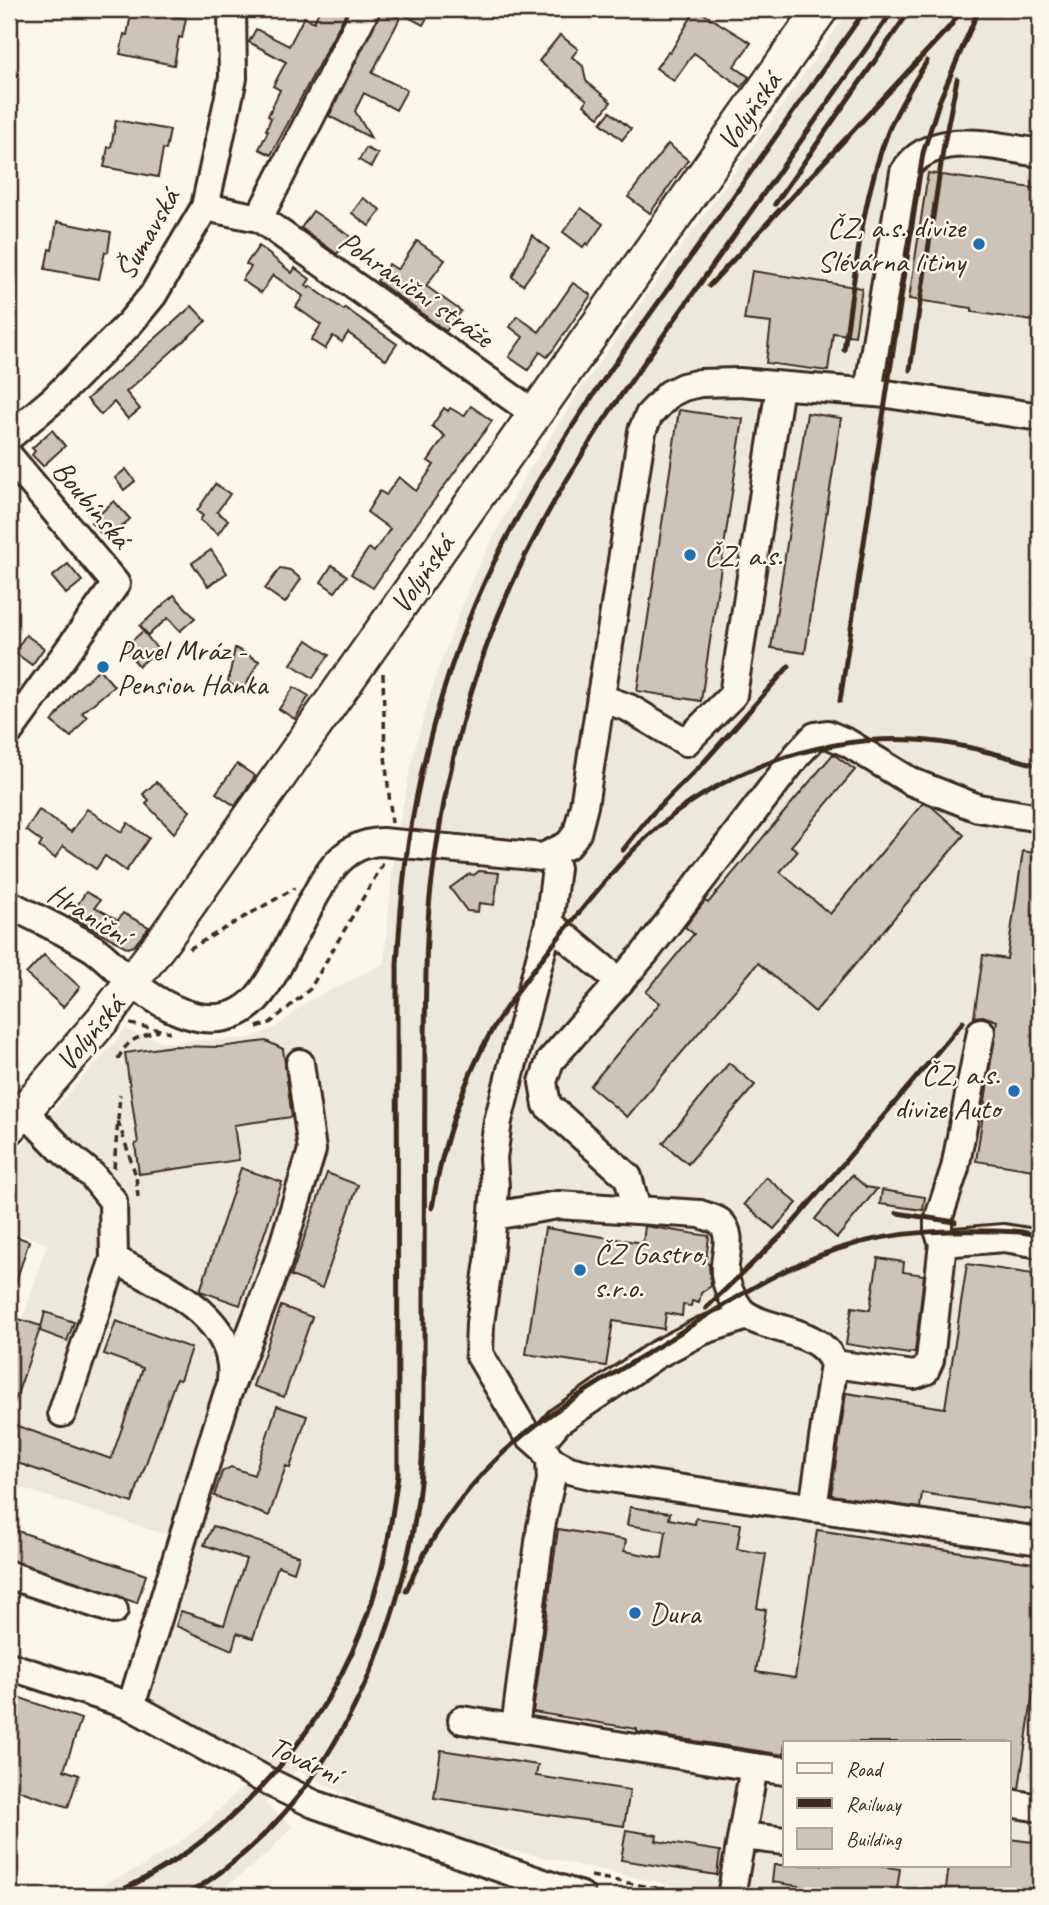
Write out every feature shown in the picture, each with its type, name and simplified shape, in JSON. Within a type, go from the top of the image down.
[{"type":"main road","name":"Volyňská","points":[[16,1119],[132,983],[165,938],[821,9]]},
{"type":"street","name":"Šumavská","points":[[9,437],[54,399],[130,324],[153,295],[205,207],[233,78],[232,9]]},
{"type":"street","points":[[259,218],[366,9]]},
{"type":"street","points":[[868,392],[904,172],[911,161],[944,144],[979,144],[1040,153]]},
{"type":"street","name":"Pohraniční stráže","points":[[205,207],[259,218],[535,414]]},
{"type":"street","points":[[1040,417],[868,392],[739,382],[700,383],[682,387],[669,394],[649,415],[642,430],[580,824],[568,845],[551,854],[556,868],[549,923],[498,1121],[493,1158],[493,1216],[479,1354],[526,1433],[544,1452],[569,1470],[1040,1541]]},
{"type":"street","points":[[601,698],[629,708],[686,742],[733,695],[780,386]]},
{"type":"street","name":"Boubínská","points":[[9,456],[116,584],[9,732]]},
{"type":"street","points":[[637,1210],[628,1177],[547,1105],[543,1082],[550,1061],[645,953],[798,754],[815,736],[827,734],[848,743],[912,782],[978,808],[1040,818]]},
{"type":"street","name":"Hraniční","points":[[9,904],[94,950],[132,983],[177,1011],[207,1020],[238,1013],[254,1002],[268,984],[328,871],[351,850],[374,842],[533,858],[551,854]]},
{"type":"street","points":[[549,923],[620,982]]},
{"type":"street","points":[[834,1364],[915,1375],[925,1371],[930,1360],[943,1243],[938,1230],[938,1220],[955,1168],[981,1032]]},
{"type":"street","points":[[131,1706],[228,1395],[278,1262],[312,1150],[300,1063]]},
{"type":"street","points":[[16,1119],[62,1150],[125,1199],[114,1259],[62,1413]]},
{"type":"street","points":[[493,1216],[558,1205],[700,1214],[719,1221],[727,1234],[724,1271],[727,1289],[738,1307],[747,1316],[804,1337],[831,1355],[834,1364],[813,1508]]},
{"type":"street","points":[[943,1243],[1004,1238],[1040,1244]]},
{"type":"street","points":[[114,1259],[190,1303],[215,1326],[231,1362],[228,1395]]},
{"type":"street","points":[[515,1728],[541,1527],[551,1480],[544,1452],[559,1421],[656,1355],[702,1331],[747,1316]]},
{"type":"street","points":[[9,1575],[114,1610]]},
{"type":"street","name":"Tovární","points":[[9,1666],[131,1706],[299,1797],[581,1896]]},
{"type":"street","points":[[462,1720],[783,1771]]},
{"type":"street","points":[[732,1896],[754,1767]]},
{"type":"street","points":[[1010,1803],[1040,1808]]},
{"type":"street","points":[[742,1836],[783,1841]]},
{"type":"path","points":[[374,642],[383,657],[385,756],[395,843]]},
{"type":"path","points":[[165,938],[187,950],[309,880],[323,882]]},
{"type":"path","points":[[118,1059],[124,1045],[136,1038],[161,1031]]},
{"type":"path","points":[[120,1095],[117,1119],[125,1199]]},
{"type":"path","points":[[117,1119],[136,1176],[125,1199]]},
{"type":"shaded area","name":"ČZ, a.s.","points":[[850,9],[1040,9],[1040,1896],[722,1896],[416,1830],[297,1770],[265,1803],[292,1826],[268,1853],[211,1896],[78,1896],[143,1866],[171,1848],[204,1824],[266,1764],[144,1700],[195,1544],[9,1484],[9,1360],[47,1244],[9,1230],[9,1160],[125,1030],[163,1042],[251,1038],[278,1026],[305,1003],[384,964],[395,843],[415,748],[436,675],[474,575],[523,480],[581,388]]},
{"type":"building","points":[[132,9],[186,18],[174,65],[120,54]]},
{"type":"building","points":[[320,9],[348,9],[271,155],[259,149],[268,131],[266,130],[271,118],[268,116],[280,90],[273,86],[286,62],[249,42],[256,29],[289,46],[304,17],[314,22]]},
{"type":"building","points":[[382,9],[400,18],[372,73],[407,90],[396,110],[364,93],[355,111],[371,138],[329,116]]},
{"type":"building","points":[[393,9],[432,9],[423,25]]},
{"type":"building","points":[[696,9],[751,43],[734,66],[749,77],[741,87],[694,53],[674,81],[656,68],[668,52],[670,53]]},
{"type":"building","points":[[560,35],[578,49],[572,57],[583,66],[586,81],[611,102],[599,117],[584,105],[587,100],[539,61]]},
{"type":"building","points":[[610,112],[631,129],[622,140],[601,123]]},
{"type":"building","points":[[116,120],[170,130],[158,177],[104,167]]},
{"type":"building","points":[[668,144],[688,160],[650,213],[628,197]]},
{"type":"building","points":[[366,148],[378,154],[371,167],[359,160]]},
{"type":"building","name":"ČZ, a.s. divize Slévárna litiny","points":[[928,173],[1040,189],[1040,322],[909,299]]},
{"type":"building","points":[[363,198],[381,210],[369,226],[352,213]]},
{"type":"building","points":[[581,208],[603,224],[588,245],[586,243],[583,247],[563,232]]},
{"type":"building","points":[[313,211],[350,236],[337,254],[301,228]]},
{"type":"building","points":[[57,222],[111,232],[99,279],[45,269]]},
{"type":"building","points":[[532,235],[549,249],[523,285],[512,277]]},
{"type":"building","points":[[417,241],[445,260],[426,286],[461,311],[446,331],[377,281],[389,264],[399,268]]},
{"type":"building","points":[[259,246],[292,273],[295,268],[310,279],[306,285],[309,288],[310,286],[344,310],[345,308],[397,344],[386,360],[348,333],[342,342],[333,336],[325,349],[311,340],[321,325],[296,307],[303,296],[273,275],[261,293],[242,280],[251,267],[246,264]]},
{"type":"building","points":[[752,271],[862,288],[855,336],[833,333],[828,371],[766,363],[771,323],[744,320]]},
{"type":"building","points":[[573,283],[591,295],[553,350],[547,357],[540,352],[528,370],[509,357],[523,337],[510,327],[517,316],[539,332]]},
{"type":"building","points":[[192,306],[206,321],[126,392],[140,409],[128,419],[114,402],[101,415],[87,399]]},
{"type":"building","points":[[471,406],[492,421],[373,588],[351,574],[369,548],[374,552],[390,529],[367,512],[380,491],[386,495],[399,477],[416,491],[434,465],[428,461],[445,436],[432,426],[444,408],[448,411],[450,408],[464,416]]},
{"type":"building","name":"ČZ, a.s.","points":[[679,410],[743,419],[701,701],[637,691]]},
{"type":"building","name":"ČZ, a.s.","points":[[807,413],[841,418],[805,653],[771,648]]},
{"type":"building","points":[[52,430],[65,446],[43,466],[32,455],[35,451],[32,448]]},
{"type":"building","points":[[126,469],[135,481],[124,490],[115,478]]},
{"type":"building","points":[[215,484],[230,494],[217,512],[228,520],[218,534],[200,520],[203,516],[197,511]]},
{"type":"building","points":[[114,501],[130,519],[107,540],[91,522]]},
{"type":"building","points":[[211,550],[227,573],[208,586],[192,563]]},
{"type":"building","points":[[68,564],[82,581],[66,594],[52,577]]},
{"type":"building","points":[[332,565],[347,576],[335,592],[321,582]]},
{"type":"building","points":[[280,568],[290,570],[301,579],[285,603],[265,589]]},
{"type":"building","points":[[174,595],[195,618],[180,631],[168,618],[148,635],[140,626]]},
{"type":"building","points":[[143,631],[158,650],[139,666],[124,648]]},
{"type":"building","points":[[26,635],[44,648],[32,665],[14,652]]},
{"type":"building","points":[[307,640],[329,655],[313,678],[291,664]]},
{"type":"building","points":[[235,648],[259,661],[242,692],[228,682]]},
{"type":"building","points":[[99,669],[114,686],[82,713],[87,717],[71,737],[52,722],[75,691]]},
{"type":"building","points":[[294,687],[309,696],[295,719],[279,709]]},
{"type":"building","points":[[833,754],[855,770],[791,846],[798,851],[780,872],[830,914],[923,803],[931,806],[964,835],[815,1012],[758,963],[627,1117],[590,1086],[660,1003],[646,992],[694,934],[685,927]]},
{"type":"building","points":[[237,764],[255,776],[235,806],[216,793]]},
{"type":"building","points":[[156,782],[190,811],[174,833],[146,804],[149,800],[143,794]]},
{"type":"building","points":[[87,809],[122,832],[128,823],[149,838],[126,871],[105,856],[96,869],[63,846],[55,858],[39,847],[42,842],[26,830],[39,810],[71,832]]},
{"type":"building","name":"ČZ, a.s. divize Auto","points":[[1023,851],[1040,854],[1040,1171],[976,1161],[997,1021],[983,1016],[974,1017],[983,955],[1007,959]]},
{"type":"building","points":[[479,871],[499,873],[494,905],[479,903],[478,912],[467,911],[450,888],[469,874],[474,875]]},
{"type":"building","points":[[86,892],[100,900],[95,907],[118,920],[123,913],[149,927],[134,946],[128,948],[70,916]]},
{"type":"building","points":[[44,955],[80,987],[63,1007],[26,974]]},
{"type":"building","points":[[266,1041],[283,1049],[292,1117],[234,1125],[239,1160],[139,1174],[135,1144],[138,1143],[125,1053],[173,1046],[220,1047]]},
{"type":"building","points":[[729,1063],[755,1085],[688,1164],[663,1143]]},
{"type":"building","points":[[241,1168],[282,1182],[240,1305],[200,1291]]},
{"type":"building","points":[[327,1173],[358,1185],[322,1288],[291,1276]]},
{"type":"building","points":[[852,1175],[866,1187],[877,1189],[837,1238],[815,1219]]},
{"type":"building","points":[[766,1177],[797,1203],[774,1229],[744,1204]]},
{"type":"building","points":[[882,1190],[925,1197],[923,1210],[880,1204]]},
{"type":"building","points":[[645,1226],[709,1236],[706,1261],[709,1265],[711,1286],[701,1293],[699,1303],[692,1301],[691,1306],[683,1305],[682,1316],[666,1313],[664,1329],[613,1321],[606,1366],[526,1354],[545,1228],[643,1243]]},
{"type":"building","points":[[9,1234],[29,1241],[12,1294],[9,1294]]},
{"type":"building","points":[[878,1258],[904,1262],[903,1272],[924,1275],[915,1352],[909,1354],[846,1344],[852,1307],[870,1310]]},
{"type":"building","points":[[967,1264],[1040,1275],[1040,1511],[922,1493],[920,1508],[831,1495],[846,1393],[945,1408]]},
{"type":"building","points":[[281,1306],[312,1317],[284,1397],[253,1386]]},
{"type":"building","points":[[45,1312],[74,1322],[67,1341],[40,1331]]},
{"type":"building","points":[[9,1316],[41,1326],[11,1412],[9,1371],[12,1362],[9,1361]]},
{"type":"building","points":[[116,1321],[191,1348],[180,1380],[176,1379],[132,1503],[9,1460],[9,1423],[111,1459],[143,1368],[104,1354]]},
{"type":"building","points":[[277,1406],[307,1416],[290,1468],[286,1466],[269,1516],[214,1496],[222,1472],[231,1467],[254,1475]]},
{"type":"building","points":[[630,1507],[670,1513],[669,1519],[695,1524],[696,1518],[741,1524],[737,1549],[766,1554],[757,1608],[766,1610],[756,1672],[795,1678],[817,1530],[1040,1564],[1040,1673],[1037,1693],[1033,1692],[1019,1789],[1010,1788],[1010,1741],[783,1741],[783,1755],[637,1732],[637,1729],[533,1712],[558,1529],[626,1540],[624,1551],[662,1558],[666,1531],[627,1525]]},
{"type":"building","points":[[213,1526],[299,1556],[294,1572],[278,1566],[253,1638],[237,1633],[232,1650],[176,1626],[181,1611],[224,1625],[246,1559],[204,1545]]},
{"type":"building","points":[[9,1528],[146,1575],[137,1603],[9,1560]]},
{"type":"building","points":[[9,1694],[81,1719],[64,1770],[79,1775],[68,1807],[9,1787]]},
{"type":"building","points":[[441,1750],[538,1765],[536,1776],[630,1790],[624,1826],[434,1798]]},
{"type":"building","points":[[626,1830],[657,1835],[656,1841],[720,1851],[717,1875],[621,1860]]},
{"type":"building","points":[[1010,1839],[1040,1843],[1040,1896],[945,1896],[949,1867],[1010,1867]]},
{"type":"building","points":[[774,1865],[900,1869],[896,1896],[863,1896],[772,1882]]},
{"type":"railway","points":[[109,1896],[157,1871],[202,1841],[243,1806],[280,1766],[313,1722],[340,1676],[363,1626],[380,1575],[398,1475],[397,964],[403,889],[414,811],[429,743],[448,676],[472,611],[505,540],[570,430],[866,9]]},
{"type":"railway","points":[[185,1896],[230,1865],[270,1829],[321,1765],[369,1676],[395,1606],[405,1570],[418,1497],[423,1440],[425,1041],[429,907],[437,842],[455,751],[481,662],[497,619],[544,519],[610,411],[894,9]]},
{"type":"railway","points":[[775,204],[911,9]]},
{"type":"railway","points":[[946,32],[962,9]]},
{"type":"railway","points":[[840,701],[923,153],[939,102],[979,9]]},
{"type":"railway","points":[[709,286],[952,24]]},
{"type":"railway","points":[[844,350],[871,185],[896,114],[927,61]]},
{"type":"railway","points":[[910,370],[944,144],[957,79]]},
{"type":"railway","points":[[623,850],[649,817],[704,762],[789,666]]},
{"type":"railway","points":[[432,1208],[441,1161],[455,1115],[493,1028],[538,963],[607,879],[638,845],[677,812],[707,792],[773,761],[844,744],[880,740],[932,741],[1040,766]]},
{"type":"railway","points":[[706,1308],[787,1230],[963,1022]]},
{"type":"railway","points":[[897,1213],[955,1222]]},
{"type":"railway","points":[[406,1591],[442,1525],[473,1484],[508,1448],[579,1395],[751,1289],[815,1257],[883,1237],[952,1231],[1022,1232]]},
{"type":"railway","points":[[1014,1231],[1040,1235]]},
{"type":"place","name":"ČZ, a.s. divize Slévárna litiny","points":[[979,244]]},
{"type":"place","name":"ČZ, a.s.","points":[[690,555]]},
{"type":"place","name":"Pavel Mráz - Pension Hanka","points":[[103,667]]},
{"type":"place","name":"ČZ, a.s. divize Auto","points":[[1014,1091]]},
{"type":"place","name":"ČZ Gastro, s.r.o.","points":[[580,1270]]},
{"type":"place","name":"Dura","points":[[635,1613]]}]
